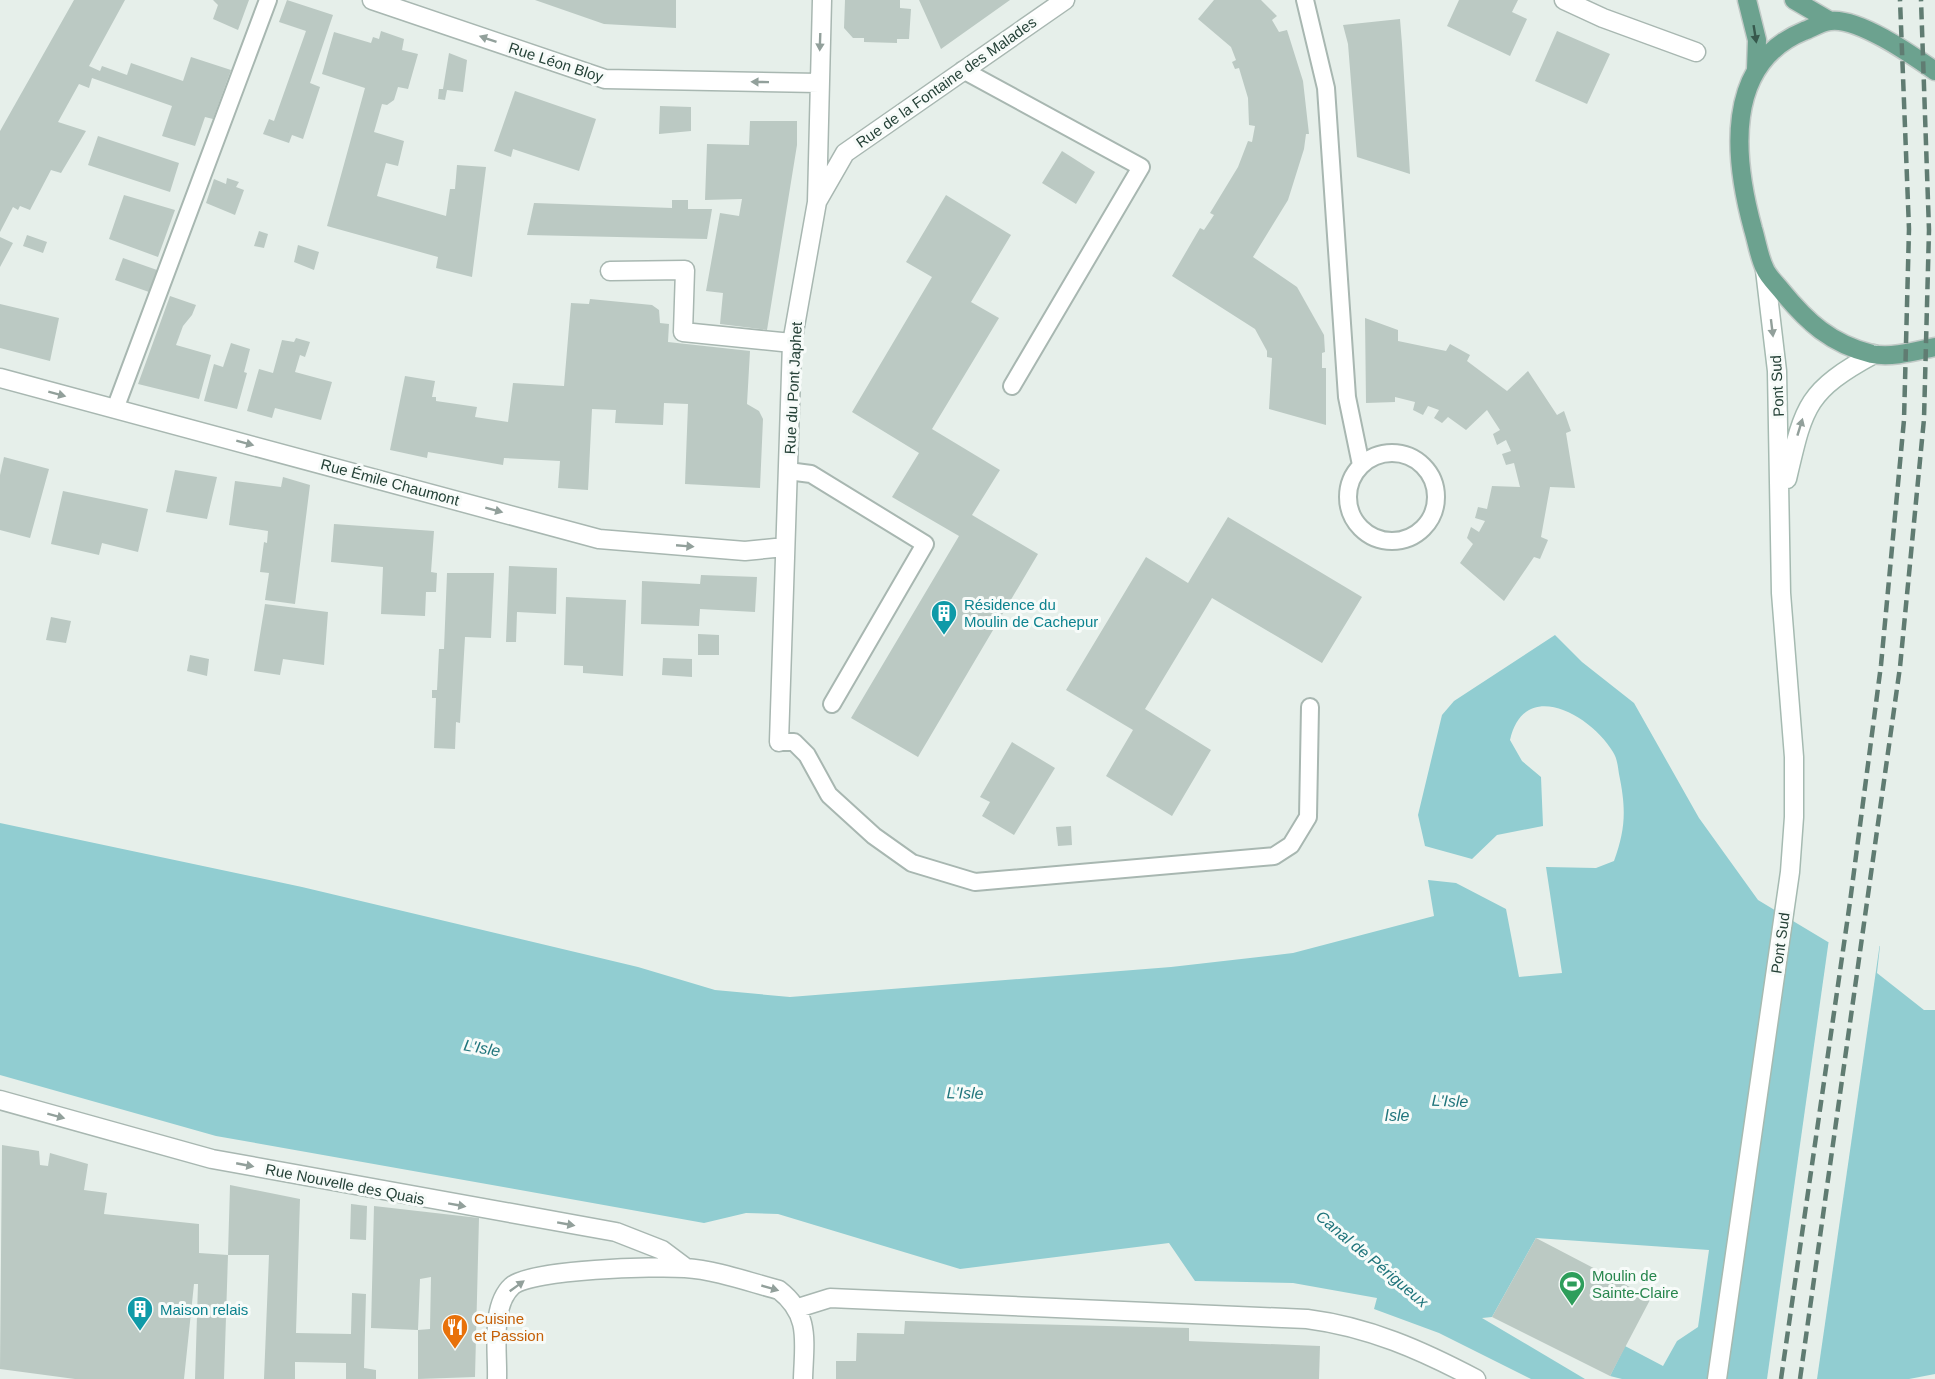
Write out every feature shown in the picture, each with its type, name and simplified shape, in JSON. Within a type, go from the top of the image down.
[{"type":"main road","points":[[1747,0],[1757,40],[1756,69]]},
{"type":"main road","points":[[1794,0],[1830,21],[1845,23],[1887,39],[1935,71]]},
{"type":"main road","points":[[1830,21],[1787,38],[1756,69],[1745,94],[1738,129],[1745,200],[1765,270],[1804,319],[1833,339],[1874,354],[1904,354],[1935,347]]},
{"type":"street","name":"Rue Léon Bloy","points":[[372,0],[605,79],[819,83]]},
{"type":"street","name":"Rue du Pont Japhet","points":[[779,742],[792,343],[817,201],[822,0]]},
{"type":"street","name":"Rue de la Fontaine des Malades","points":[[817,201],[845,153],[1065,0]]},
{"type":"street","points":[[1564,0],[1603,18],[1696,52]]},
{"type":"street","points":[[610,271],[686,270],[683,332],[792,343]]},
{"type":"street","name":"Pont Sud","points":[[1717,1379],[1790,872],[1794,817],[1794,757],[1781,593],[1777,371],[1765,270]]},
{"type":"street","name":"Pont Sud","points":[[1781,504],[1807,406],[1819,390],[1841,373],[1874,354]]},
{"type":"street","name":"Rue Émile Chaumont","points":[[0,378],[599,539],[745,551],[785,547]]},
{"type":"street","name":"Rue Nouvelle des Quais","points":[[0,1100],[212,1159],[616,1232],[662,1250],[686,1268]]},
{"type":"street","points":[[497,1379],[499,1308],[512,1286],[527,1279],[564,1272],[686,1268],[779,1290],[798,1308],[804,1332],[803,1379]]},
{"type":"street","points":[[798,1308],[830,1298],[1307,1319],[1346,1324],[1417,1348],[1475,1379]]},
{"type":"lane","points":[[115,409],[268,0]]},
{"type":"lane","points":[[1305,0],[1326,88],[1347,398],[1361,465],[1352,477],[1348,491],[1352,513],[1364,531],[1376,538],[1391,541],[1405,540],[1418,533],[1428,523],[1435,510],[1437,495],[1430,474],[1415,458],[1401,453],[1386,452],[1372,456],[1361,465]]},
{"type":"lane","points":[[963,70],[1141,167],[1012,386]]},
{"type":"lane","points":[[788,471],[811,474],[925,544],[832,704]]},
{"type":"lane","points":[[779,742],[794,742],[807,755],[829,795],[874,836],[912,863],[975,882],[1274,856],[1291,845],[1308,817],[1310,708]]},
{"type":"water","name":"Isle","points":[[1555,635],[1582,662],[1634,703],[1699,818],[1758,900],[1828,942],[1880,946],[1877,973],[1924,1010],[1935,1010],[1935,1374],[1909,1379],[1622,1379],[1610,1376],[1625,1346],[1663,1366],[1677,1341],[1698,1327],[1709,1250],[1536,1238],[1492,1317],[1482,1318],[1585,1379],[1531,1379],[1439,1333],[1374,1309],[1377,1298],[1293,1283],[1195,1281],[1169,1243],[960,1269],[778,1214],[746,1213],[704,1223],[216,1136],[0,1075],[0,823],[302,887],[638,967],[715,990],[790,997],[1171,967],[1293,953],[1434,916],[1428,880],[1456,883],[1506,909],[1519,977],[1562,973],[1546,867],[1596,868],[1614,861],[1623,828],[1623,797],[1617,763],[1613,752],[1603,738],[1574,715],[1558,708],[1543,706],[1529,710],[1518,721],[1510,740],[1522,761],[1541,777],[1543,826],[1497,835],[1472,859],[1425,846],[1418,815],[1442,715],[1454,701]]},
{"type":"pier","points":[[1829,939],[1880,943],[1817,1379],[1767,1379]]},
{"type":"building","points":[[74,0],[125,0],[89,66],[100,71],[102,66],[127,75],[131,63],[183,81],[191,57],[231,70],[213,119],[205,117],[195,146],[162,136],[172,106],[92,78],[89,88],[79,84],[58,122],[86,131],[61,173],[51,170],[30,210],[20,206],[18,210],[13,207],[0,232],[0,131]]},
{"type":"building","points":[[213,0],[249,0],[238,30],[213,19],[218,5]]},
{"type":"building","points":[[287,0],[333,15],[310,83],[320,87],[303,139],[292,135],[289,143],[263,134],[269,119],[274,121],[306,31],[279,22]]},
{"type":"building","points":[[535,0],[676,0],[676,28],[604,24]]},
{"type":"building","points":[[845,0],[900,0],[900,8],[911,9],[909,39],[897,39],[897,43],[864,42],[864,38],[853,38],[844,28]]},
{"type":"building","points":[[919,0],[1010,0],[941,49]]},
{"type":"building","points":[[1214,0],[1261,0],[1277,16],[1272,20],[1279,32],[1287,30],[1303,81],[1309,134],[1306,134],[1304,149],[1288,200],[1253,257],[1297,287],[1324,335],[1325,352],[1322,353],[1322,368],[1326,368],[1326,425],[1269,409],[1272,358],[1267,357],[1267,351],[1255,329],[1172,276],[1200,228],[1204,230],[1214,215],[1210,213],[1238,167],[1248,141],[1252,142],[1255,126],[1249,125],[1248,98],[1239,68],[1235,69],[1232,62],[1236,60],[1231,47],[1198,19]]},
{"type":"building","points":[[1459,0],[1518,0],[1512,12],[1527,19],[1510,56],[1447,26]]},
{"type":"building","points":[[1400,19],[1410,174],[1357,157],[1348,44],[1343,25]]},
{"type":"building","points":[[381,31],[404,39],[402,50],[418,54],[408,89],[398,87],[394,100],[387,105],[382,104],[374,132],[404,141],[398,166],[386,163],[377,196],[446,216],[450,189],[455,189],[457,165],[486,167],[472,277],[436,268],[438,257],[327,226],[365,88],[322,74],[334,32],[371,43],[373,37],[379,39]]},
{"type":"building","points":[[1557,31],[1610,54],[1587,104],[1535,81]]},
{"type":"building","points":[[449,53],[467,60],[463,92],[447,90],[445,100],[438,99],[439,89],[443,89]]},
{"type":"building","points":[[515,91],[596,119],[579,171],[513,149],[511,157],[494,151]]},
{"type":"building","points":[[660,106],[691,107],[691,131],[659,134]]},
{"type":"building","points":[[750,121],[797,121],[797,145],[767,330],[720,324],[723,293],[706,291],[720,213],[739,216],[742,199],[705,200],[707,144],[749,145]]},
{"type":"building","points":[[98,136],[179,163],[170,192],[88,165]]},
{"type":"building","points":[[1062,151],[1095,172],[1076,204],[1042,183]]},
{"type":"building","points":[[227,178],[239,182],[236,187],[244,190],[235,215],[206,203],[214,179],[226,184]]},
{"type":"building","points":[[124,195],[175,210],[158,257],[109,239]]},
{"type":"building","points":[[946,195],[1011,235],[971,302],[999,318],[932,429],[1000,470],[972,515],[1038,554],[918,757],[851,718],[959,536],[892,497],[919,453],[852,412],[932,277],[906,262]]},
{"type":"building","points":[[672,200],[688,200],[688,209],[712,209],[707,239],[527,235],[534,203],[672,208]]},
{"type":"building","points":[[259,231],[268,234],[264,248],[254,246]]},
{"type":"building","points":[[27,235],[47,242],[43,253],[23,246]]},
{"type":"building","points":[[0,237],[13,243],[0,267]]},
{"type":"building","points":[[298,245],[319,252],[314,270],[294,262]]},
{"type":"building","points":[[123,258],[157,270],[149,292],[115,280]]},
{"type":"building","points":[[170,296],[196,305],[192,315],[183,326],[176,345],[211,355],[199,399],[138,384]]},
{"type":"building","points":[[590,299],[652,305],[659,310],[660,323],[669,324],[668,342],[750,351],[747,404],[759,411],[763,419],[760,488],[685,484],[688,404],[664,403],[663,425],[615,423],[616,410],[592,409],[588,490],[558,488],[560,461],[504,458],[503,465],[428,452],[427,458],[390,450],[405,376],[435,381],[432,397],[436,397],[436,401],[477,407],[475,417],[508,422],[513,383],[564,386],[571,303],[589,304]]},
{"type":"building","points":[[0,304],[59,318],[50,361],[0,348]]},
{"type":"building","points":[[1365,318],[1398,330],[1398,341],[1446,351],[1450,344],[1470,355],[1467,361],[1507,391],[1528,371],[1557,415],[1564,411],[1571,431],[1566,433],[1575,488],[1550,487],[1541,537],[1548,540],[1540,559],[1534,557],[1504,601],[1460,563],[1473,544],[1467,538],[1471,527],[1479,532],[1485,521],[1475,518],[1478,507],[1487,509],[1492,486],[1520,487],[1514,463],[1506,465],[1502,454],[1511,451],[1506,440],[1497,445],[1493,434],[1500,430],[1487,410],[1466,430],[1448,417],[1442,423],[1434,418],[1439,410],[1428,406],[1423,415],[1413,410],[1415,402],[1395,397],[1395,402],[1366,403]]},
{"type":"building","points":[[296,338],[310,342],[305,357],[300,355],[295,372],[332,382],[321,420],[275,408],[272,418],[247,411],[259,369],[273,373],[282,340],[294,342]]},
{"type":"building","points":[[231,343],[250,349],[244,372],[247,373],[237,409],[204,401],[214,364],[223,367]]},
{"type":"building","points":[[4,457],[49,469],[30,538],[0,530],[0,475]]},
{"type":"building","points":[[175,470],[217,477],[207,519],[166,512]]},
{"type":"building","points":[[283,477],[310,485],[295,604],[265,600],[269,573],[260,572],[264,542],[267,543],[268,531],[229,525],[235,481],[281,487]]},
{"type":"building","points":[[63,491],[148,509],[138,552],[102,543],[99,555],[51,544]]},
{"type":"building","points":[[1228,517],[1362,597],[1322,663],[1212,598],[1145,709],[1211,750],[1172,816],[1106,776],[1133,730],[1066,690],[1146,557],[1188,583]]},
{"type":"building","points":[[334,524],[434,531],[431,572],[437,573],[436,592],[426,592],[425,616],[381,614],[383,567],[331,562]]},
{"type":"building","points":[[509,566],[557,568],[556,614],[517,612],[516,642],[506,642]]},
{"type":"building","points":[[447,573],[494,573],[491,638],[465,637],[460,723],[456,722],[455,749],[434,748],[436,698],[432,698],[432,690],[437,690],[439,649],[444,649]]},
{"type":"building","points":[[701,575],[757,577],[755,612],[700,609],[699,626],[641,624],[642,581],[700,584]]},
{"type":"building","points":[[566,597],[626,600],[623,676],[583,673],[583,666],[564,665]]},
{"type":"building","points":[[265,604],[328,612],[324,665],[283,659],[280,675],[254,671]]},
{"type":"building","points":[[51,617],[71,621],[66,643],[46,640]]},
{"type":"building","points":[[698,634],[719,635],[719,655],[698,655]]},
{"type":"building","points":[[190,655],[209,659],[207,676],[187,671]]},
{"type":"building","points":[[663,658],[692,659],[692,677],[662,675]]},
{"type":"building","points":[[1012,742],[1055,768],[1014,835],[982,816],[990,802],[980,797]]},
{"type":"building","points":[[1071,826],[1072,845],[1058,846],[1056,827]]},
{"type":"building","points":[[2,1145],[39,1151],[40,1165],[48,1166],[50,1153],[88,1164],[84,1190],[107,1193],[104,1214],[199,1224],[199,1253],[228,1255],[224,1379],[195,1379],[198,1284],[194,1284],[184,1379],[75,1379],[0,1369]]},
{"type":"building","points":[[230,1185],[300,1199],[296,1333],[351,1334],[352,1293],[366,1294],[364,1368],[376,1370],[376,1379],[346,1379],[346,1363],[295,1362],[295,1379],[264,1379],[269,1255],[228,1255]]},
{"type":"building","points":[[351,1204],[367,1206],[366,1240],[350,1239]]},
{"type":"building","points":[[374,1206],[479,1218],[475,1377],[418,1379],[418,1330],[371,1328]],"holes":[[[431,1277],[430,1329],[418,1330],[420,1279]]]},
{"type":"building","name":"Moulin de Sainte-Claire","points":[[1536,1238],[1651,1298],[1610,1376],[1492,1317]]},
{"type":"building","points":[[905,1321],[1189,1328],[1189,1341],[1320,1346],[1319,1379],[836,1379],[836,1361],[856,1361],[857,1333],[904,1334]]},
{"type":"railway","points":[[1781,1379],[1850,902],[1881,665],[1904,420],[1909,229],[1900,0]]},
{"type":"railway","points":[[1800,1379],[1900,667],[1924,419],[1929,230],[1921,0]]},
{"type":"place","name":"Résidence du Moulin de Cachepur","points":[[944,636]]},
{"type":"place","name":"Moulin de Sainte-Claire","points":[[1572,1307]]},
{"type":"place","name":"Maison relais","points":[[140,1332]]},
{"type":"place","name":"Cuisine et Passion","points":[[455,1350]]},
{"type":"water label","name":"L'Isle","points":[[482,1048]]},
{"type":"water label","name":"L'Isle","points":[[965,1093]]},
{"type":"water label","name":"L'Isle","points":[[1450,1101]]},
{"type":"water label","name":"Canal de Périgueux","points":[[1372,1259]]}]
